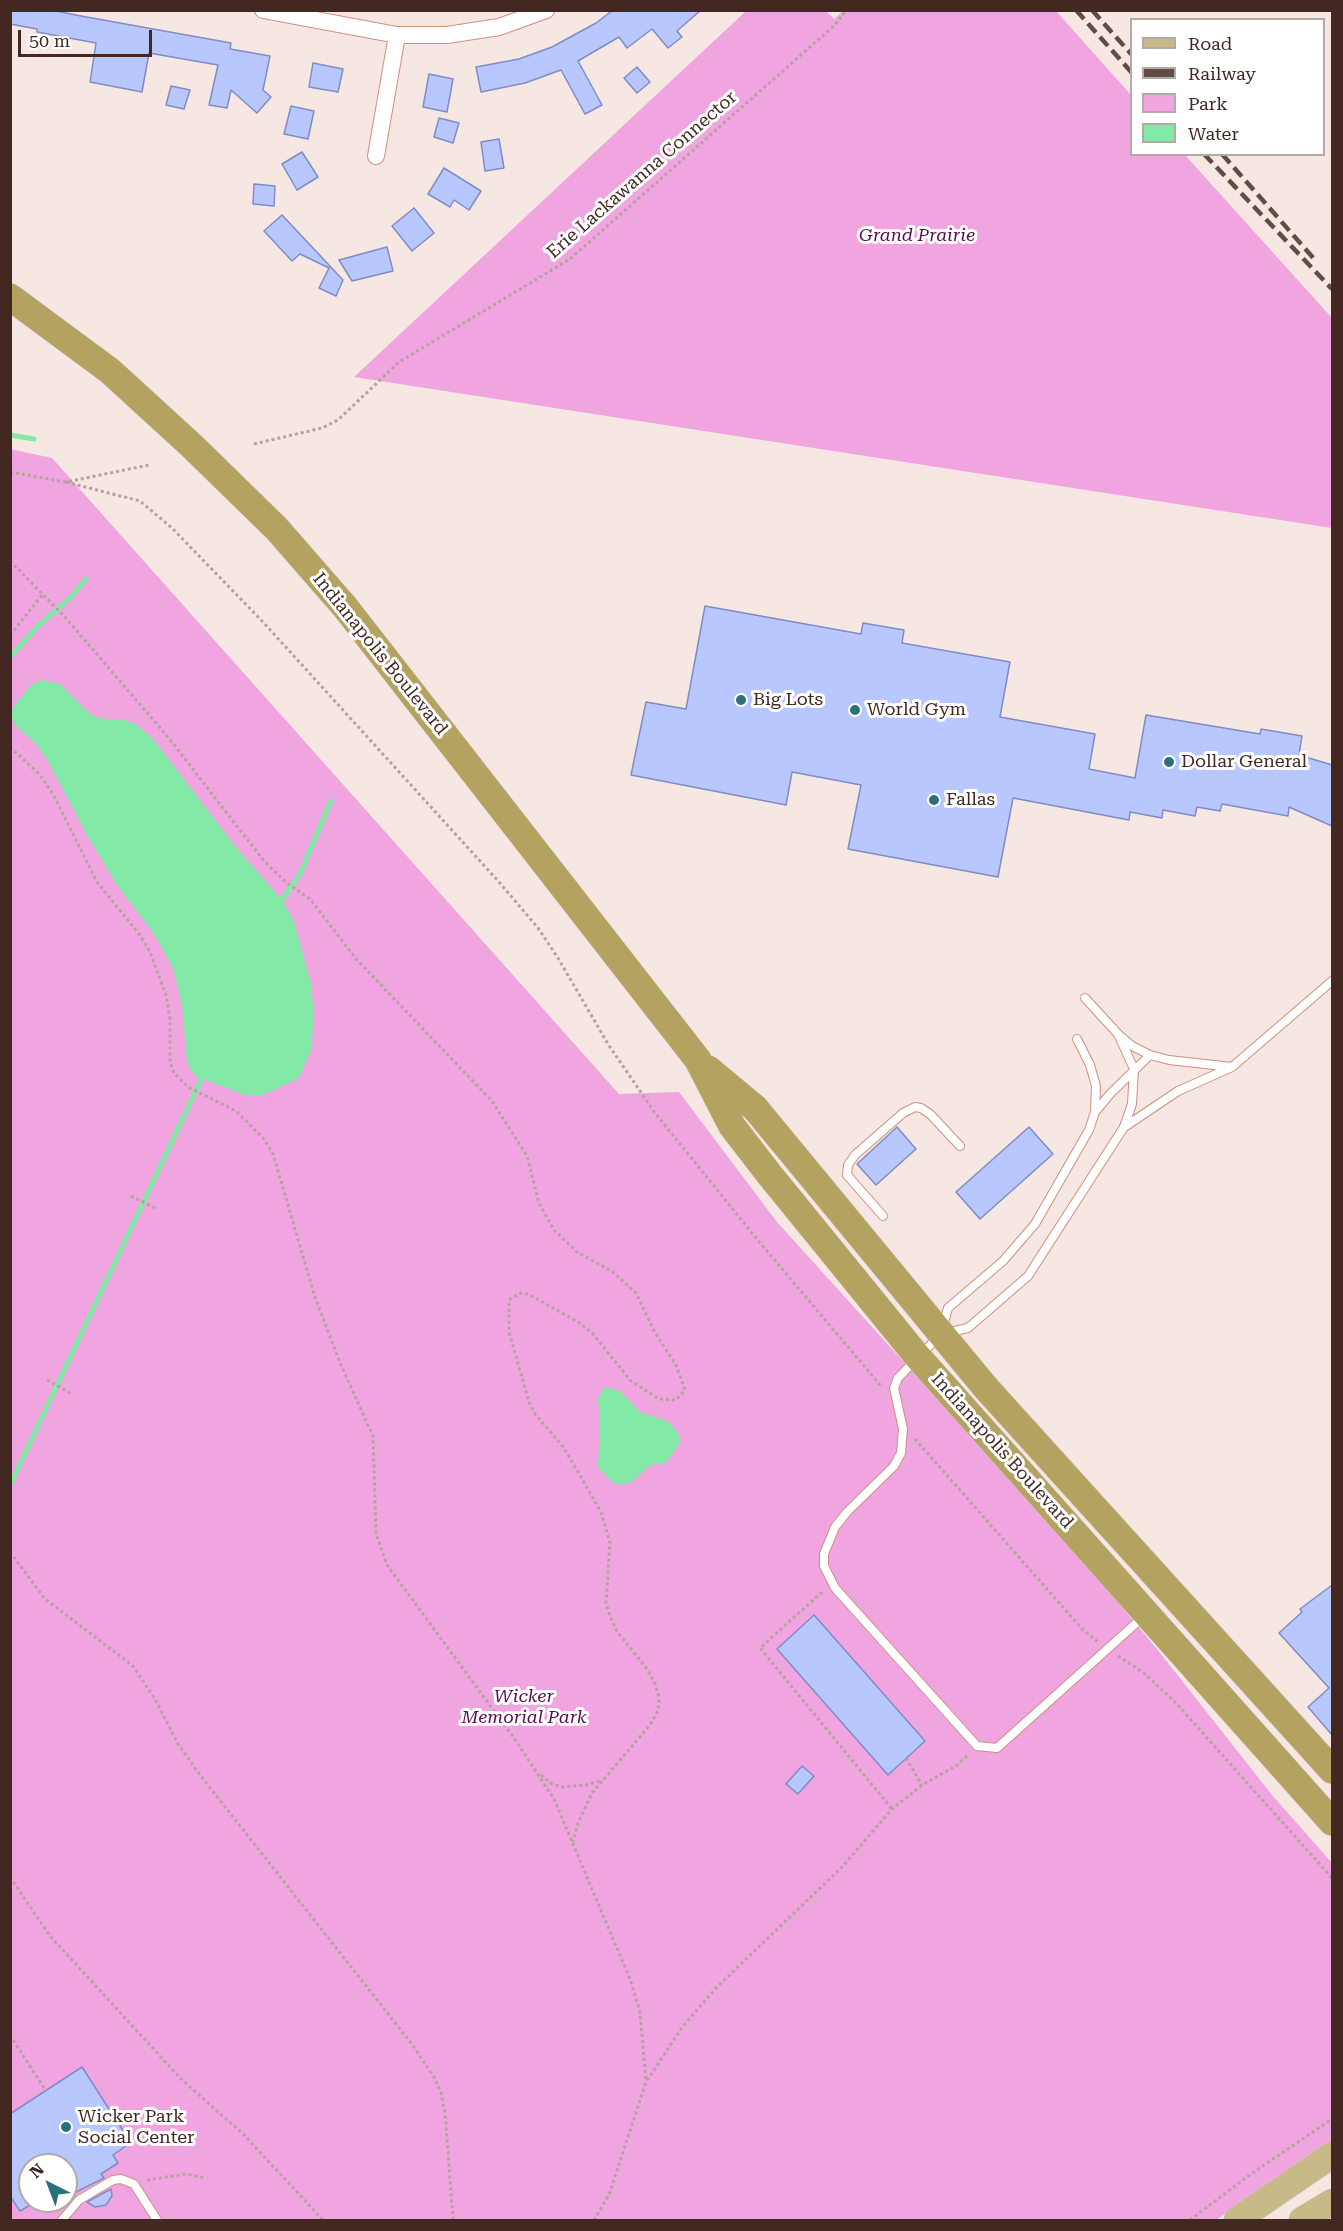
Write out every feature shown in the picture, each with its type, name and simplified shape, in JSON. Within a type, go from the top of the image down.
[{"type":"highway","name":"Indianapolis Boulevard","points":[[10,297],[110,371],[192,446],[277,529],[345,607],[423,704],[698,1060],[732,1126],[917,1356],[1332,1822]]},
{"type":"highway","name":"Indianapolis Boulevard","points":[[698,1060],[755,1108],[986,1388],[1332,1770]]},
{"type":"main road","points":[[1237,2220],[1332,2155]]},
{"type":"main road","points":[[1302,2220],[1332,2202]]},
{"type":"street","points":[[263,10],[398,35],[447,35],[488,28],[546,10]]},
{"type":"street","points":[[376,156],[398,35]]},
{"type":"lane","points":[[1124,1127],[1178,1090],[1232,1067],[1332,981]]},
{"type":"lane","points":[[1085,998],[1118,1034],[1132,1046],[1150,1055],[1169,1060],[1232,1067]]},
{"type":"lane","points":[[1118,1034],[1134,1069],[1132,1104],[1124,1127],[1028,1276],[969,1328],[941,1334],[898,1378],[894,1388],[903,1429],[901,1453],[894,1466],[835,1527],[824,1554],[824,1566],[832,1583],[976,1746],[997,1748],[1147,1613]]},
{"type":"lane","points":[[941,1334],[948,1308],[1003,1261],[1035,1224],[1089,1130],[1097,1097],[1093,1075],[1077,1039]]},
{"type":"lane","points":[[1095,1112],[1150,1055]]},
{"type":"lane","points":[[882,1216],[847,1175],[848,1165],[855,1155],[903,1113],[915,1107],[930,1114],[960,1146]]},
{"type":"lane","points":[[62,2220],[79,2200],[113,2180],[121,2179],[134,2184],[157,2220]]},
{"type":"path","name":"Erie Lackawanna Connector","points":[[254,444],[322,428],[338,420],[399,362],[570,259],[835,25],[846,10]]},
{"type":"path","points":[[66,482],[149,465]]},
{"type":"path","points":[[10,472],[66,482],[140,501],[172,528],[263,622],[491,874],[545,938],[608,1044],[655,1113],[756,1238],[873,1374],[924,1451],[1083,1630],[1158,1685],[1332,1878]]},
{"type":"path","points":[[10,561],[64,616],[168,737],[264,861],[318,908],[357,960],[492,1101],[527,1156],[539,1203],[554,1230],[577,1252],[613,1272],[636,1293],[684,1382],[685,1390],[676,1400],[659,1399],[631,1381],[592,1333],[578,1322],[528,1294],[520,1293],[509,1300],[509,1332],[529,1402],[535,1414],[564,1448],[601,1512],[610,1544],[606,1603],[610,1616],[616,1630],[647,1669],[656,1686],[659,1698],[658,1711],[650,1725],[585,1806],[573,1842]]},
{"type":"path","points":[[10,634],[43,594]]},
{"type":"path","points":[[10,747],[40,775],[53,794],[97,882],[139,933],[150,952],[166,995],[170,1019],[170,1062],[174,1073],[188,1087],[222,1103],[253,1125],[264,1139],[277,1164],[315,1297],[340,1363],[374,1436],[376,1534],[387,1565],[540,1774],[573,1842],[630,1980],[640,2012],[646,2082]]},
{"type":"path","points":[[131,1196],[155,1208]]},
{"type":"path","points":[[47,1380],[70,1393]]},
{"type":"path","points":[[10,1552],[45,1599],[132,1665],[155,1699],[178,1744],[200,1775],[311,1914],[428,2069],[441,2092],[445,2112],[453,2220]]},
{"type":"path","points":[[832,1583],[760,1648],[892,1809]]},
{"type":"path","points":[[594,2220],[609,2196],[646,2082],[683,2026],[717,1987],[843,1866],[892,1809],[922,1785],[956,1766],[976,1746]]},
{"type":"path","points":[[906,1758],[922,1785]]},
{"type":"path","points":[[540,1774],[552,1784],[562,1787],[586,1785],[604,1780]]},
{"type":"path","points":[[10,1877],[50,1936],[181,2079],[243,2134],[324,2220]]},
{"type":"path","points":[[10,2035],[46,2091]]},
{"type":"path","points":[[1190,2220],[1251,2174],[1332,2119]]},
{"type":"path","points":[[134,2184],[171,2174],[205,2178]]},
{"type":"green space","name":"Grand Prairie","points":[[844,10],[1056,11],[1130,94],[1130,156],[1186,156],[1332,318],[1332,528],[354,377],[746,11],[826,11],[834,19]]},
{"type":"green space","name":"Wicker Memorial Park","points":[[10,449],[52,458],[619,1094],[679,1092],[777,1222],[1074,1550],[1157,1649],[1272,1795],[1332,1863],[1332,2141],[1216,2220],[11,2220]]},
{"type":"water","points":[[41,680],[60,684],[88,712],[98,718],[124,720],[136,724],[154,740],[235,846],[282,900],[293,919],[311,983],[314,1016],[311,1050],[299,1078],[263,1095],[245,1095],[195,1076],[187,1062],[182,1004],[173,968],[153,932],[119,888],[87,835],[48,761],[37,745],[16,726],[11,716],[14,706],[31,685]]},
{"type":"water","points":[[605,1387],[620,1391],[640,1412],[669,1422],[680,1436],[680,1443],[666,1463],[650,1465],[632,1482],[621,1485],[612,1482],[598,1467],[600,1423],[598,1398]]},
{"type":"building","points":[[10,10],[51,10],[231,43],[230,49],[270,56],[263,90],[271,97],[257,113],[231,90],[227,108],[209,105],[218,65],[149,53],[142,92],[90,82],[96,43],[37,32],[37,29],[10,24]]},
{"type":"building","points":[[613,10],[701,10],[677,31],[682,37],[668,48],[652,29],[627,48],[619,37],[578,61],[602,105],[585,114],[561,70],[525,83],[481,92],[476,67],[519,59],[552,47],[596,23]]},
{"type":"building","points":[[313,63],[343,69],[338,92],[309,87]]},
{"type":"building","points":[[637,67],[650,82],[637,93],[624,78]]},
{"type":"building","points":[[429,74],[453,79],[447,112],[423,107]]},
{"type":"building","points":[[171,86],[190,90],[184,109],[166,105]]},
{"type":"building","points":[[291,106],[314,111],[308,139],[284,134]]},
{"type":"building","points":[[439,118],[459,123],[453,143],[434,137]]},
{"type":"building","points":[[499,139],[504,168],[485,171],[481,142]]},
{"type":"building","points":[[302,152],[318,177],[297,190],[282,164]]},
{"type":"building","points":[[444,168],[481,191],[469,210],[454,200],[450,207],[428,194]]},
{"type":"building","points":[[254,184],[275,186],[274,206],[253,204]]},
{"type":"building","points":[[414,208],[434,233],[412,251],[392,226]]},
{"type":"building","points":[[282,215],[343,280],[336,296],[319,288],[329,268],[300,254],[292,261],[264,231]]},
{"type":"building","points":[[387,247],[393,271],[352,281],[339,260]]},
{"type":"building","points":[[705,606],[861,634],[863,623],[904,630],[902,643],[1010,662],[1000,717],[1095,734],[1089,769],[1135,778],[1146,715],[1260,734],[1261,729],[1302,736],[1299,755],[1332,765],[1332,826],[1289,807],[1288,816],[1222,804],[1220,811],[1197,807],[1195,816],[1163,810],[1162,818],[1130,812],[1129,820],[1013,798],[998,877],[848,849],[861,785],[792,772],[786,805],[631,775],[646,702],[686,709]]},
{"type":"building","points":[[897,1127],[916,1149],[876,1185],[857,1164]]},
{"type":"building","points":[[1029,1127],[1053,1154],[980,1219],[956,1192]]},
{"type":"building","points":[[1332,1585],[1332,1735],[1308,1707],[1329,1688],[1279,1633],[1302,1612],[1300,1609]]},
{"type":"building","points":[[814,1615],[925,1741],[888,1775],[777,1649]]},
{"type":"building","points":[[802,1766],[814,1776],[798,1794],[786,1784]]},
{"type":"building","name":"Wicker Park Social Center","points":[[82,2067],[129,2140],[124,2143],[126,2146],[113,2155],[118,2163],[101,2174],[104,2178],[78,2191],[78,2153],[18,2153],[18,2208],[10,2196],[10,2114]]},
{"type":"building","points":[[111,2189],[112,2196],[106,2205],[95,2207],[87,2202]]},
{"type":"waterway","points":[[10,435],[34,439]]},
{"type":"waterway","points":[[10,657],[36,628],[72,596],[86,579]]},
{"type":"waterway","points":[[282,900],[300,874],[331,801]]},
{"type":"waterway","points":[[10,1485],[201,1080]]},
{"type":"railway","points":[[1076,10],[1130,71]]},
{"type":"railway","points":[[1092,10],[1130,53]]},
{"type":"railway","points":[[1206,156],[1332,289]]},
{"type":"railway","points":[[1224,156],[1316,261]]},
{"type":"place","name":"Big Lots","points":[[741,700]]},
{"type":"place","name":"World Gym","points":[[855,710]]},
{"type":"place","name":"Dollar General","points":[[1169,762]]},
{"type":"place","name":"Fallas","points":[[934,800]]},
{"type":"place","name":"Wicker Park Social Center","points":[[66,2127]]}]
